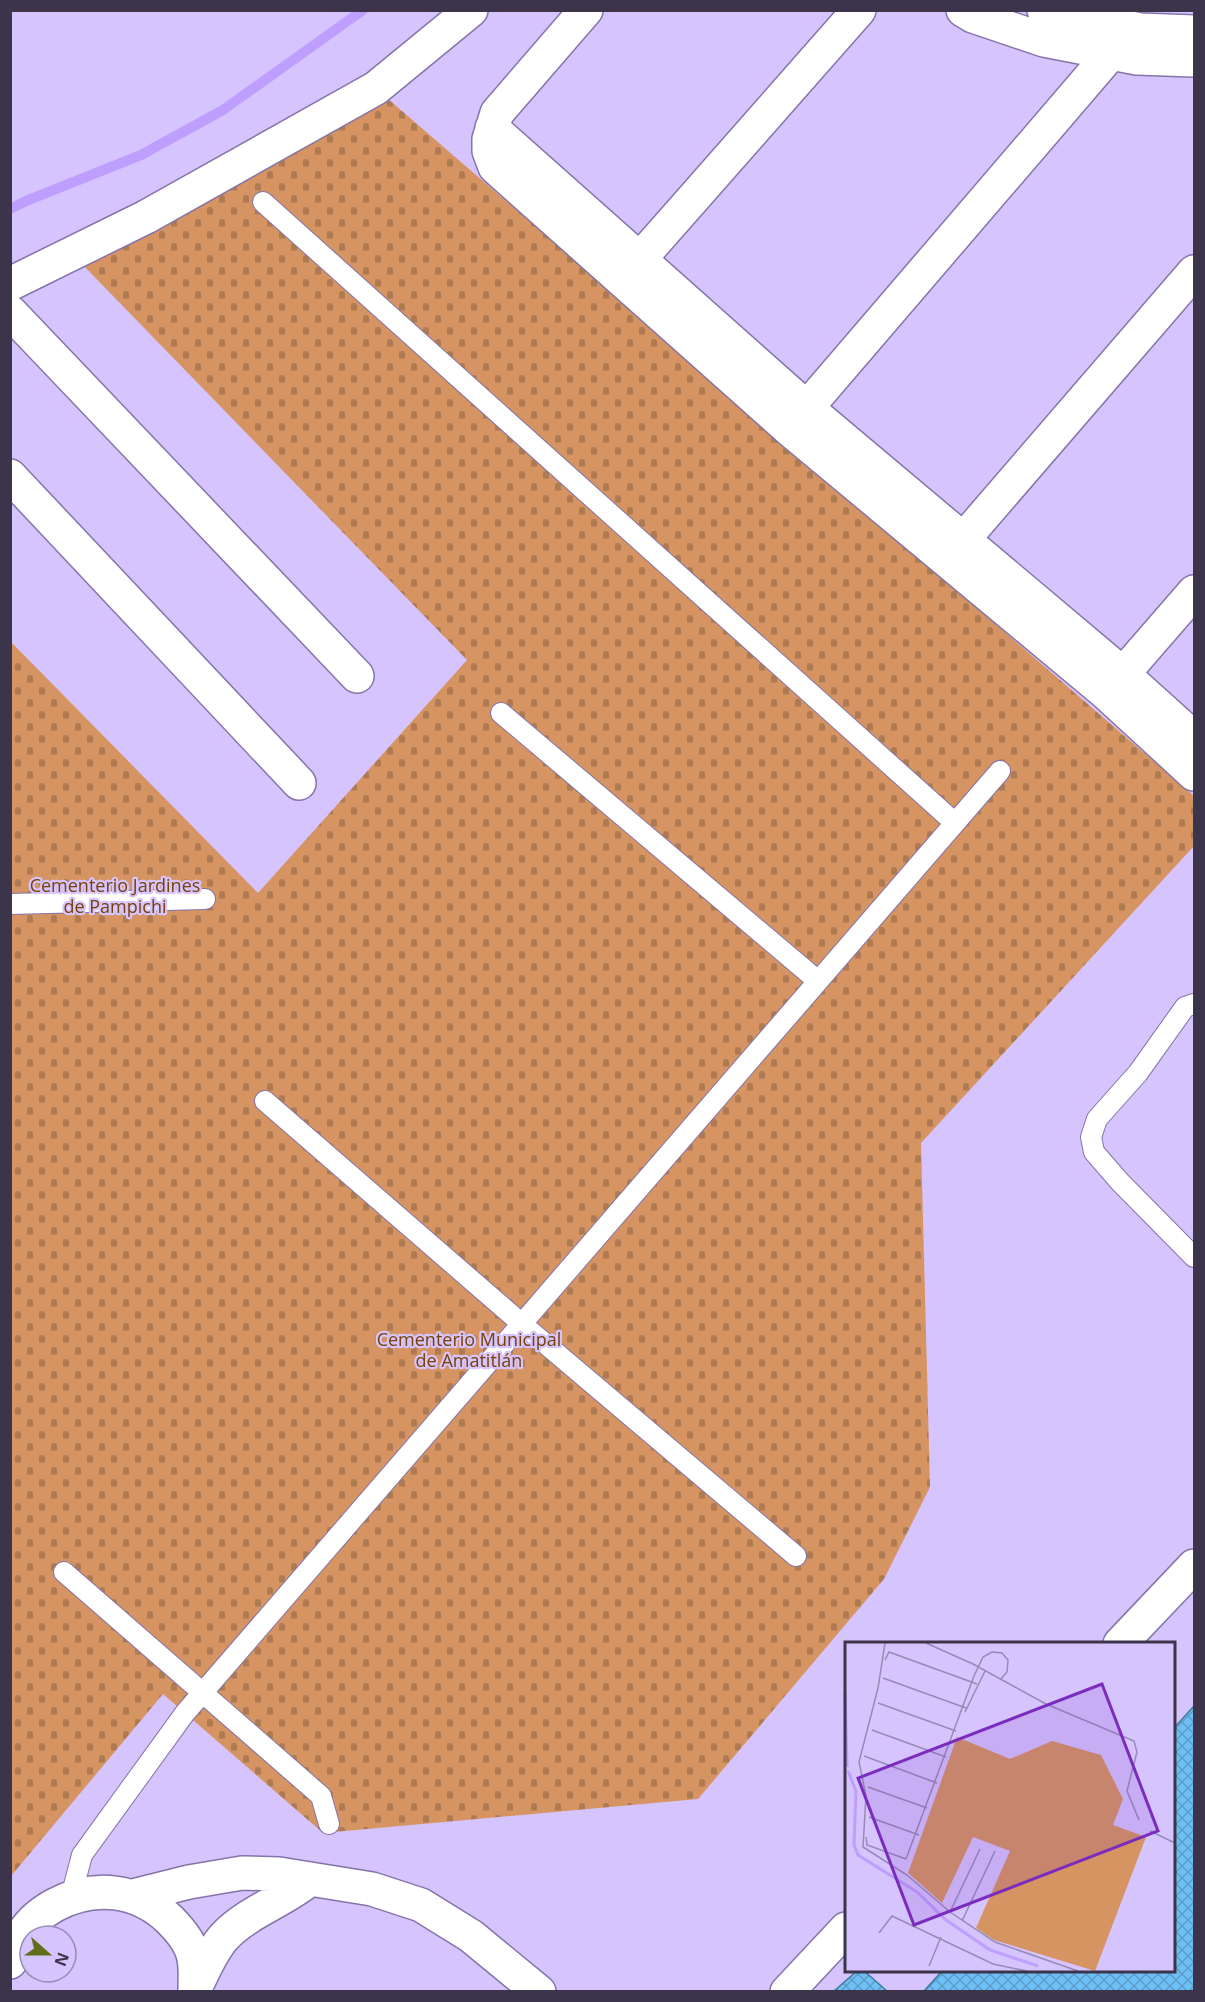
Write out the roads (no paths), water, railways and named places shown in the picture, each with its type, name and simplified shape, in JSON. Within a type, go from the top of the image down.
[{"type":"street","points":[[10,284],[146,217],[376,88],[471,10]]},
{"type":"street","points":[[586,10],[497,113],[492,128],[630,270],[798,418],[1115,683],[1194,738]]},
{"type":"street","points":[[630,270],[859,10]]},
{"type":"street","points":[[963,10],[973,16],[1044,40],[1137,58],[1194,60]]},
{"type":"street","points":[[1044,10],[1140,30],[1194,32]]},
{"type":"street","points":[[798,418],[1111,53]]},
{"type":"street","points":[[954,550],[1194,273]]},
{"type":"street","points":[[10,312],[357,676]]},
{"type":"street","points":[[10,476],[299,783]]},
{"type":"street","points":[[1115,683],[1194,592]]},
{"type":"street","points":[[1115,683],[1194,774]]},
{"type":"street","points":[[1122,1642],[1194,1566]]},
{"type":"street","points":[[133,1896],[189,1882],[242,1873],[279,1874],[372,1889],[421,1905],[471,1936],[539,1992]]},
{"type":"street","points":[[195,1990],[213,1953],[224,1937],[239,1923],[310,1879]]},
{"type":"street","points":[[15,1939],[44,1911],[71,1897],[102,1891],[133,1896],[159,1910],[180,1931],[194,1957],[195,1990]]},
{"type":"street","points":[[787,1992],[845,1930]]},
{"type":"lane","points":[[263,202],[955,823]]},
{"type":"lane","points":[[501,712],[818,981]]},
{"type":"lane","points":[[71,1897],[82,1855],[185,1713],[1000,771]]},
{"type":"lane","points":[[10,904],[205,899]]},
{"type":"lane","points":[[1194,1004],[1185,1007],[1138,1072],[1097,1119],[1091,1137],[1094,1152],[1120,1182],[1194,1257]]},
{"type":"lane","points":[[265,1101],[522,1324],[796,1556]]},
{"type":"lane","points":[[64,1572],[321,1796],[329,1824]]},
{"type":"waterway","points":[[10,209],[141,155],[223,110],[363,10]]},
{"type":"park label","name":"Cementerio Jardines de Pampichi","points":[[115,896]]},
{"type":"park label","name":"Cementerio Municipal de Amatitlán","points":[[469,1350]]}]
